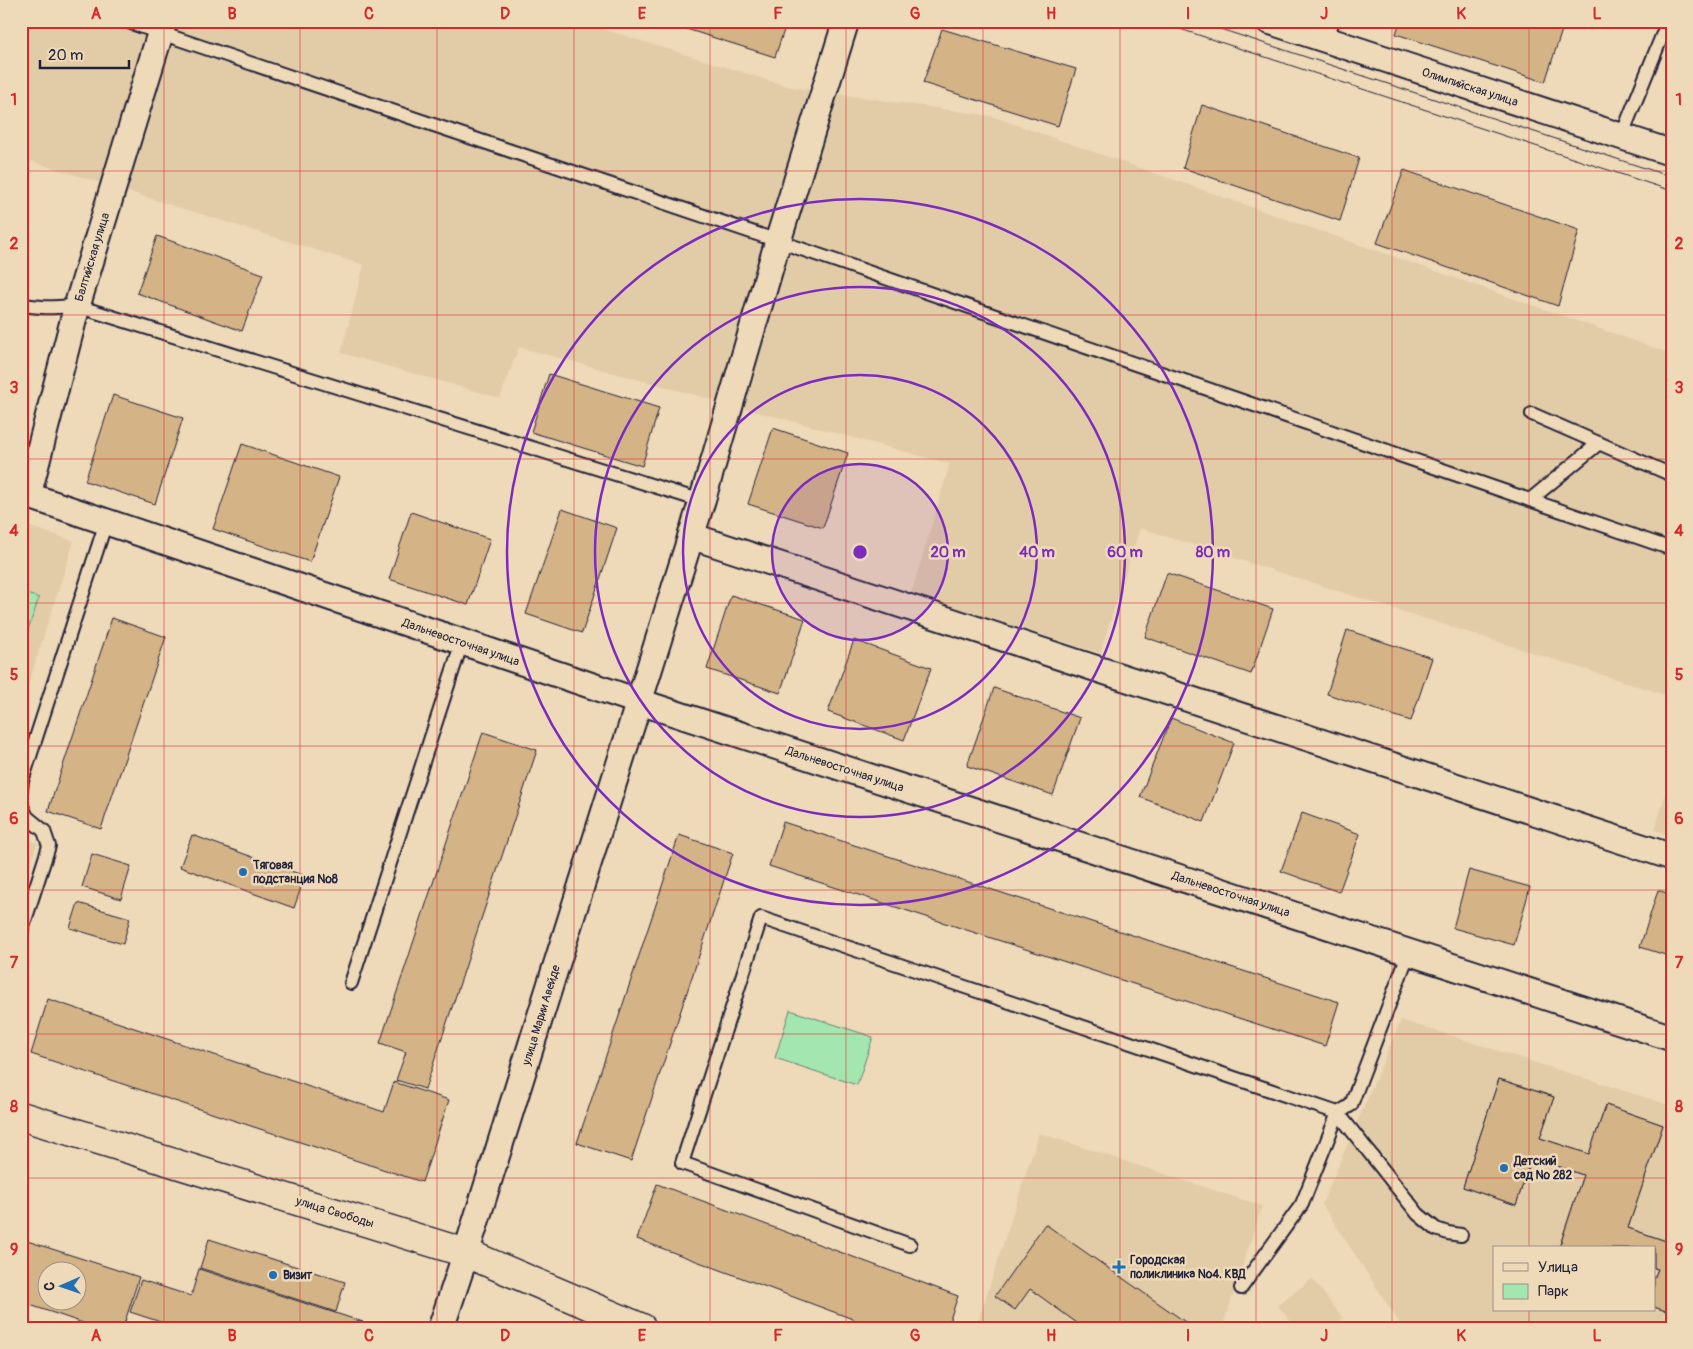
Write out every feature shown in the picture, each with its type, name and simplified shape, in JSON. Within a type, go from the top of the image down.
[{"type":"street","name":"улица Марии Авейде","points":[[441,1328],[640,702],[846,21]]},
{"type":"street","name":"Олимпийская улица","points":[[1269,21],[1330,30],[1622,137],[1672,153]]},
{"type":"street","name":"Балтийская улица","points":[[24,494],[77,306],[163,27]]},
{"type":"street","name":"Дальневосточная улица","points":[[24,494],[640,702],[1672,1038]]},
{"type":"street","points":[[691,536],[1672,856]]},
{"type":"street","name":"улица Свободы","points":[[21,1116],[466,1253],[642,1328]]},
{"type":"lane","points":[[125,21],[163,27],[1672,549]]},
{"type":"lane","points":[[1622,137],[1666,23]]},
{"type":"lane","points":[[21,304],[50,308],[77,306],[702,501]]},
{"type":"lane","points":[[1532,414],[1672,474]]},
{"type":"lane","points":[[1530,500],[1599,443]]},
{"type":"lane","points":[[21,790],[22,781],[106,522]]},
{"type":"lane","points":[[351,983],[462,642]]},
{"type":"lane","points":[[21,804],[27,817],[44,831],[49,846],[21,933]]},
{"type":"lane","points":[[910,1245],[682,1163],[761,918],[1338,1113],[1418,1214],[1436,1229],[1461,1235]]},
{"type":"lane","points":[[1241,1288],[1302,1204],[1338,1113],[1351,1105],[1409,952]]},
{"type":"shaded area","points":[[21,21],[577,21],[790,87],[991,116],[1672,354],[1672,697],[1140,528],[1100,653],[911,594],[950,464],[519,347],[500,398],[341,353],[364,265],[21,158]]},
{"type":"shaded area","points":[[21,524],[74,541],[21,707]]},
{"type":"shaded area","points":[[1672,773],[1672,836],[1655,830]]},
{"type":"shaded area","points":[[21,838],[37,843],[21,892]]},
{"type":"shaded area","name":"Детский сад № 282","points":[[1401,1020],[1672,1106],[1672,1328],[1403,1328],[1322,1204]]},
{"type":"shaded area","name":"Городская поликлиника №4. КВД","points":[[1039,1133],[1262,1206],[1222,1328],[976,1328]]},
{"type":"shaded area","points":[[1312,1279],[1343,1318],[1331,1328],[1296,1328],[1278,1305]]},
{"type":"green space","points":[[21,592],[39,598],[21,650]]},
{"type":"green space","points":[[790,1010],[873,1037],[857,1085],[775,1058]]},
{"type":"building","points":[[661,21],[787,21],[775,57]]},
{"type":"building","points":[[1400,21],[1555,21],[1564,24],[1545,82],[1396,34]]},
{"type":"building","points":[[942,29],[1076,69],[1058,126],[923,83]]},
{"type":"building","points":[[1202,105],[1359,158],[1340,221],[1183,168]]},
{"type":"building","points":[[1404,170],[1579,230],[1558,306],[1377,243]]},
{"type":"building","points":[[157,236],[263,274],[242,331],[137,293]]},
{"type":"building","points":[[549,374],[659,408],[642,466],[531,432]]},
{"type":"building","points":[[113,395],[183,418],[155,504],[85,481]]},
{"type":"building","points":[[773,428],[848,453],[823,528],[748,504]]},
{"type":"building","points":[[242,444],[339,477],[310,562],[213,529]]},
{"type":"building","points":[[562,509],[617,528],[582,633],[526,614]]},
{"type":"building","points":[[411,512],[490,539],[468,605],[389,579]]},
{"type":"building","points":[[1167,573],[1273,609],[1251,674],[1145,637]]},
{"type":"building","points":[[731,595],[805,619],[780,693],[707,669]]},
{"type":"building","points":[[112,618],[166,637],[101,829],[48,811]]},
{"type":"building","points":[[1347,630],[1432,658],[1411,721],[1327,694]]},
{"type":"building","points":[[854,640],[931,668],[904,740],[828,712]]},
{"type":"building","points":[[994,688],[1080,718],[1053,795],[967,766]]},
{"type":"building","points":[[1171,718],[1234,743],[1204,822],[1140,797]]},
{"type":"building","points":[[483,732],[537,750],[425,1089],[396,1080],[406,1052],[380,1043]]},
{"type":"building","points":[[1302,813],[1360,834],[1339,892],[1281,871]]},
{"type":"building","points":[[783,822],[1339,1002],[1325,1046],[769,866]]},
{"type":"building","name":"Тяговая подстанция №8","points":[[192,835],[305,876],[294,908],[180,867]]},
{"type":"building","points":[[679,835],[733,853],[631,1161],[577,1143]]},
{"type":"building","points":[[92,854],[131,866],[121,899],[82,887]]},
{"type":"building","points":[[1469,870],[1530,887],[1514,945],[1453,928]]},
{"type":"building","points":[[1658,890],[1672,895],[1672,957],[1640,947]]},
{"type":"building","points":[[78,903],[130,918],[123,944],[70,928]]},
{"type":"building","points":[[48,999],[384,1112],[394,1082],[449,1100],[422,1182],[31,1054]]},
{"type":"building","points":[[1499,1079],[1554,1097],[1540,1138],[1589,1154],[1606,1105],[1663,1125],[1628,1228],[1666,1241],[1672,1226],[1672,1313],[1656,1308],[1656,1274],[1658,1269],[1656,1268],[1656,1246],[1560,1246],[1583,1175],[1532,1157],[1516,1205],[1463,1187]]},
{"type":"building","points":[[1499,1079],[1554,1097],[1540,1138],[1589,1154],[1606,1105],[1663,1125],[1628,1228],[1666,1241],[1672,1226],[1672,1313],[1656,1308],[1656,1274],[1658,1269],[1656,1268],[1656,1246],[1560,1246],[1583,1175],[1532,1157],[1516,1205],[1463,1187]]},
{"type":"building","points":[[657,1184],[958,1296],[947,1328],[877,1328],[637,1239]]},
{"type":"building","points":[[1045,1224],[1194,1328],[1084,1328],[1030,1289],[1015,1310],[995,1296]]},
{"type":"building","points":[[21,1239],[139,1277],[123,1328],[98,1328],[51,1312],[88,1312],[88,1262],[38,1262],[38,1308],[21,1302]]},
{"type":"building","name":"Визит","points":[[209,1239],[345,1282],[336,1312],[200,1268]]},
{"type":"building","points":[[199,1269],[363,1322],[361,1328],[179,1328],[130,1312],[141,1280],[191,1296]]},
{"type":"tram line","points":[[1156,21],[1672,191]]},
{"type":"tram line","points":[[1196,21],[1672,177]]},
{"type":"place","name":"Тяговая подстанция №8","points":[[243,872]]},
{"type":"place","name":"Детский сад № 282","points":[[1504,1168]]},
{"type":"place","name":"Городская поликлиника №4. КВД","points":[[1119,1267]]},
{"type":"place","name":"Визит","points":[[273,1275]]}]
